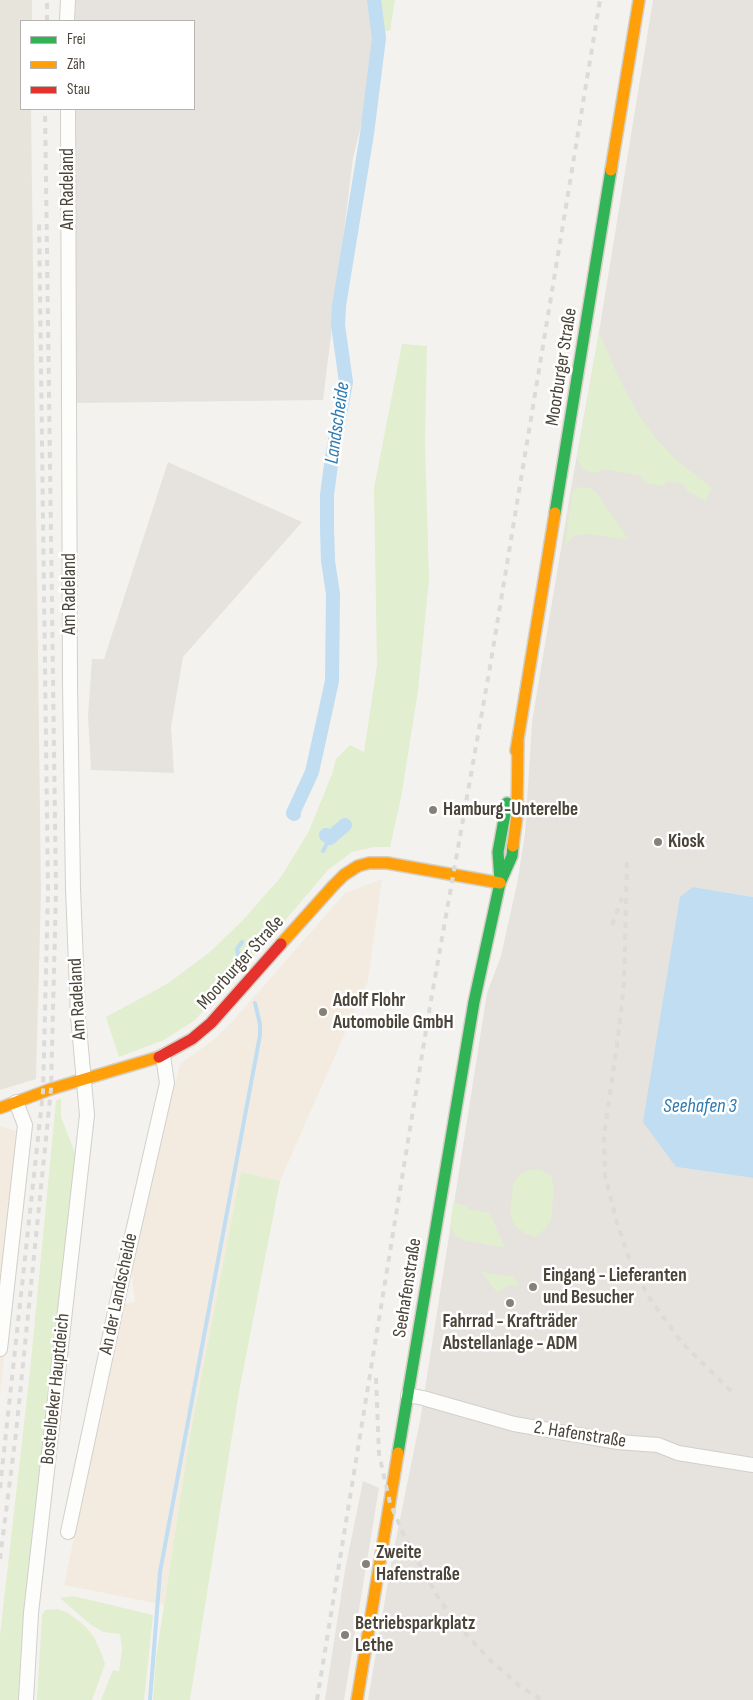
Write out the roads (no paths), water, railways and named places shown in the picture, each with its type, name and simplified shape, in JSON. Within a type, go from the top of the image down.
[{"type":"main road","name":"Moorburger Straße","points":[[0,1108],[51,1089],[163,1056],[192,1039],[211,1023],[326,894],[344,875],[354,868],[370,863],[387,863],[500,884],[498,852],[639,0]]},
{"type":"main road","name":"Seehafenstraße","points":[[357,1700],[474,1002],[500,884]]},
{"type":"street","points":[[67,20],[68,0]]},
{"type":"street","name":"Am Radeland","points":[[68,110],[70,683],[73,888],[78,1016],[84,1079]]},
{"type":"street","name":"An der Landscheide","points":[[68,1532],[121,1284],[167,1083],[163,1056]]},
{"type":"street","name":"Bostelbeker Hauptdeich","points":[[26,1700],[31,1613],[87,1115],[84,1079]]},
{"type":"street","points":[[0,1349],[25,1125],[16,1102]]},
{"type":"street","name":"2. Hafenstraße","points":[[408,1395],[514,1424],[618,1442],[658,1445],[678,1452],[753,1466]]},
{"type":"water","name":"Seehafen 3","points":[[693,887],[753,897],[753,1178],[676,1167],[643,1122],[680,897]]},
{"type":"waterway","name":"Landscheide","points":[[294,814],[312,772],[332,681],[333,594],[328,561],[327,495],[346,382],[338,325],[339,306],[367,134],[379,38],[374,0]]},
{"type":"waterway","name":"Landscheide","points":[[326,835],[330,838],[345,825]]},
{"type":"waterway","points":[[323,851],[330,838]]},
{"type":"waterway","points":[[240,964],[237,949],[242,942]]},
{"type":"waterway","points":[[150,1700],[160,1572],[260,1035],[260,1024],[255,1003]]},
{"type":"railway","points":[[47,0],[47,20]]},
{"type":"railway","points":[[317,1700],[430,1006],[490,667],[600,0]]},
{"type":"railway","points":[[0,1559],[16,1433],[51,1089],[56,891],[45,110]]},
{"type":"railway","points":[[0,1488],[43,1092],[48,890],[39,219]]},
{"type":"railway","points":[[627,862],[624,984],[604,1135],[605,1176],[618,1226],[629,1258],[648,1296],[682,1343],[731,1391]]},
{"type":"railway","points":[[612,925],[622,898]]},
{"type":"railway","points":[[376,1378],[379,1454],[390,1503],[406,1540],[439,1599],[463,1631],[489,1659],[521,1687],[542,1700]]},
{"type":"place","name":"Hamburg-Unterelbe","points":[[433,810]]},
{"type":"place","name":"Kiosk","points":[[658,842]]},
{"type":"place","name":"Adolf Flohr Automobile GmbH","points":[[323,1012]]},
{"type":"place","name":"Eingang - Lieferanten und Besucher","points":[[533,1287]]},
{"type":"place","name":"Fahrrad - Krafträder Abstellanlage - ADM","points":[[510,1303]]},
{"type":"place","name":"Zweite Hafenstraße","points":[[366,1564]]},
{"type":"place","name":"Betriebsparkplatz Lethe","points":[[345,1635]]}]
